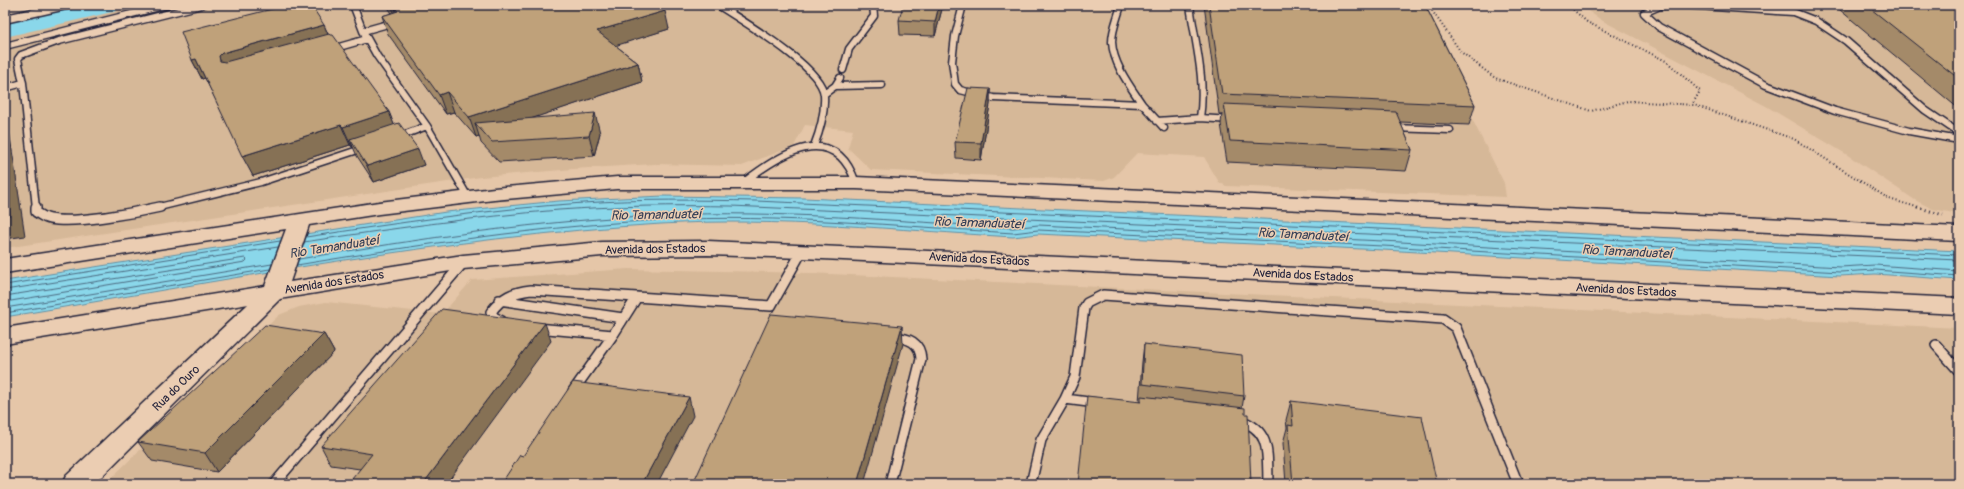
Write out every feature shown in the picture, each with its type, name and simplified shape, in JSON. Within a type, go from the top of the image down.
[{"type":"main road","points":[[5,266],[297,227],[468,197],[617,183],[856,183],[1959,234]]},
{"type":"main road","points":[[277,284],[297,227]]},
{"type":"main road","name":"Avenida dos Estados","points":[[5,336],[277,284],[464,262],[602,249],[708,248],[802,251],[1959,306]]},
{"type":"main road","name":"Rua do Ouro","points":[[76,484],[277,284]]},
{"type":"street","points":[[5,19],[67,5]]},
{"type":"lane","points":[[5,46],[167,5]]},
{"type":"lane","points":[[202,5],[31,50],[21,55],[18,59],[23,83],[36,212],[44,218],[57,219],[101,216],[186,202],[294,172],[375,144]]},
{"type":"lane","points":[[353,5],[363,31],[377,56],[427,126],[468,197]]},
{"type":"lane","points":[[718,5],[791,54],[815,76],[824,94],[820,131],[814,146]]},
{"type":"lane","points":[[843,70],[849,48],[874,18],[875,9],[873,5]]},
{"type":"lane","points":[[963,5],[958,21],[951,57],[953,82],[959,89],[972,94],[993,98],[1142,104]]},
{"type":"lane","points":[[1121,5],[1112,43],[1120,69],[1130,88],[1142,104],[1164,128]]},
{"type":"lane","points":[[1190,5],[1193,31],[1203,74],[1202,108],[1200,118]]},
{"type":"lane","points":[[1671,5],[1660,6],[1644,13],[1659,27],[1766,85],[1835,111],[1909,131],[1959,140]]},
{"type":"lane","points":[[1682,5],[1793,12],[1807,16],[1836,32],[1934,118],[1959,133]]},
{"type":"lane","points":[[363,31],[399,21]]},
{"type":"lane","points":[[322,52],[367,39]]},
{"type":"lane","points":[[824,94],[835,86],[840,78]]},
{"type":"lane","points":[[5,88],[23,83]]},
{"type":"lane","points":[[835,86],[882,85]]},
{"type":"lane","points":[[1157,121],[1200,118],[1237,121]]},
{"type":"lane","points":[[390,139],[427,126]]},
{"type":"lane","points":[[1388,128],[1450,130]]},
{"type":"lane","points":[[744,182],[763,167],[782,156],[803,146],[814,146],[825,147],[839,155],[848,165],[856,183]]},
{"type":"lane","points":[[514,324],[507,323],[494,317],[491,312],[499,300],[513,292],[531,290],[771,306],[802,251]]},
{"type":"lane","points":[[274,484],[464,262]]},
{"type":"lane","points":[[1031,484],[1041,440],[1065,399],[1075,377],[1084,308],[1087,303],[1103,295],[1443,319],[1451,323],[1456,328],[1516,479],[1520,484]]},
{"type":"lane","points":[[568,398],[637,297]]},
{"type":"lane","points":[[499,300],[623,318]]},
{"type":"lane","points":[[528,326],[613,334]]},
{"type":"lane","points":[[881,335],[905,338],[916,343],[921,350],[921,359],[908,418],[890,484]]},
{"type":"lane","points":[[1936,346],[1959,370]]},
{"type":"lane","points":[[1065,399],[1103,404]]},
{"type":"lane","points":[[1226,418],[1241,420],[1251,424],[1260,430],[1265,437],[1268,484]]},
{"type":"path","points":[[1428,5],[1461,52],[1495,78],[1591,111],[1628,101],[1692,105],[1794,139],[1889,199],[1946,215]]},
{"type":"path","points":[[1568,5],[1587,22],[1666,61],[1700,91],[1692,105]]},
{"type":"shaded area","points":[[134,5],[1415,5],[1504,183],[1506,197],[1226,186],[1219,182],[1204,157],[1137,153],[1114,177],[1104,181],[871,170],[848,148],[853,130],[805,125],[794,146],[742,166],[655,164],[481,177],[5,248],[5,36]]},
{"type":"shaded area","points":[[1579,5],[1959,5],[1959,214],[1933,209],[1915,200],[1846,154],[1766,106],[1603,21]]},
{"type":"shaded area","points":[[628,269],[809,273],[1959,328],[1959,484],[105,484],[279,315],[299,307],[326,302],[442,314],[472,280]]},
{"type":"water","name":"Rio Tamanduateí","points":[[663,196],[804,198],[1959,251],[1959,280],[1875,274],[1840,276],[1383,250],[1038,234],[1013,237],[837,225],[705,222],[579,230],[414,250],[250,275],[5,317],[5,281],[446,212],[559,201]]},
{"type":"building","points":[[288,5],[311,5],[324,25],[222,53],[219,56],[220,61],[225,62],[329,34],[333,35],[389,112],[343,127],[341,125],[242,156],[196,59],[192,60],[181,32]]},
{"type":"building","points":[[405,5],[658,5],[665,11],[597,31],[638,63],[469,117],[447,92],[439,95],[382,16],[398,11],[395,8]]},
{"type":"building","points":[[903,5],[939,5],[935,22],[899,20]]},
{"type":"building","points":[[1209,5],[1425,5],[1475,105],[1222,94]]},
{"type":"building","points":[[1866,5],[1959,5],[1959,79]]},
{"type":"building","points":[[968,88],[990,89],[981,143],[955,142]]},
{"type":"building","points":[[1224,104],[1396,112],[1412,150],[1230,141]]},
{"type":"building","points":[[595,113],[589,136],[492,142],[475,123]]},
{"type":"building","points":[[399,123],[418,149],[367,166],[350,139]]},
{"type":"building","points":[[5,175],[10,215],[5,216]]},
{"type":"building","points":[[442,309],[545,323],[423,484],[348,484],[372,454],[321,446]]},
{"type":"building","points":[[771,314],[902,326],[857,484],[693,484]]},
{"type":"building","points":[[265,325],[324,334],[205,453],[138,442]]},
{"type":"building","points":[[1144,344],[1242,355],[1244,396],[1142,384]]},
{"type":"building","points":[[573,382],[689,397],[642,484],[501,484],[520,455],[523,456]]},
{"type":"building","points":[[1087,396],[1141,402],[1141,396],[1245,408],[1245,414],[1248,414],[1251,484],[1078,484]]},
{"type":"building","points":[[1291,401],[1422,417],[1437,484],[1293,484],[1288,425],[1293,426]]},
{"type":"waterway","points":[[5,29],[107,5]]}]
